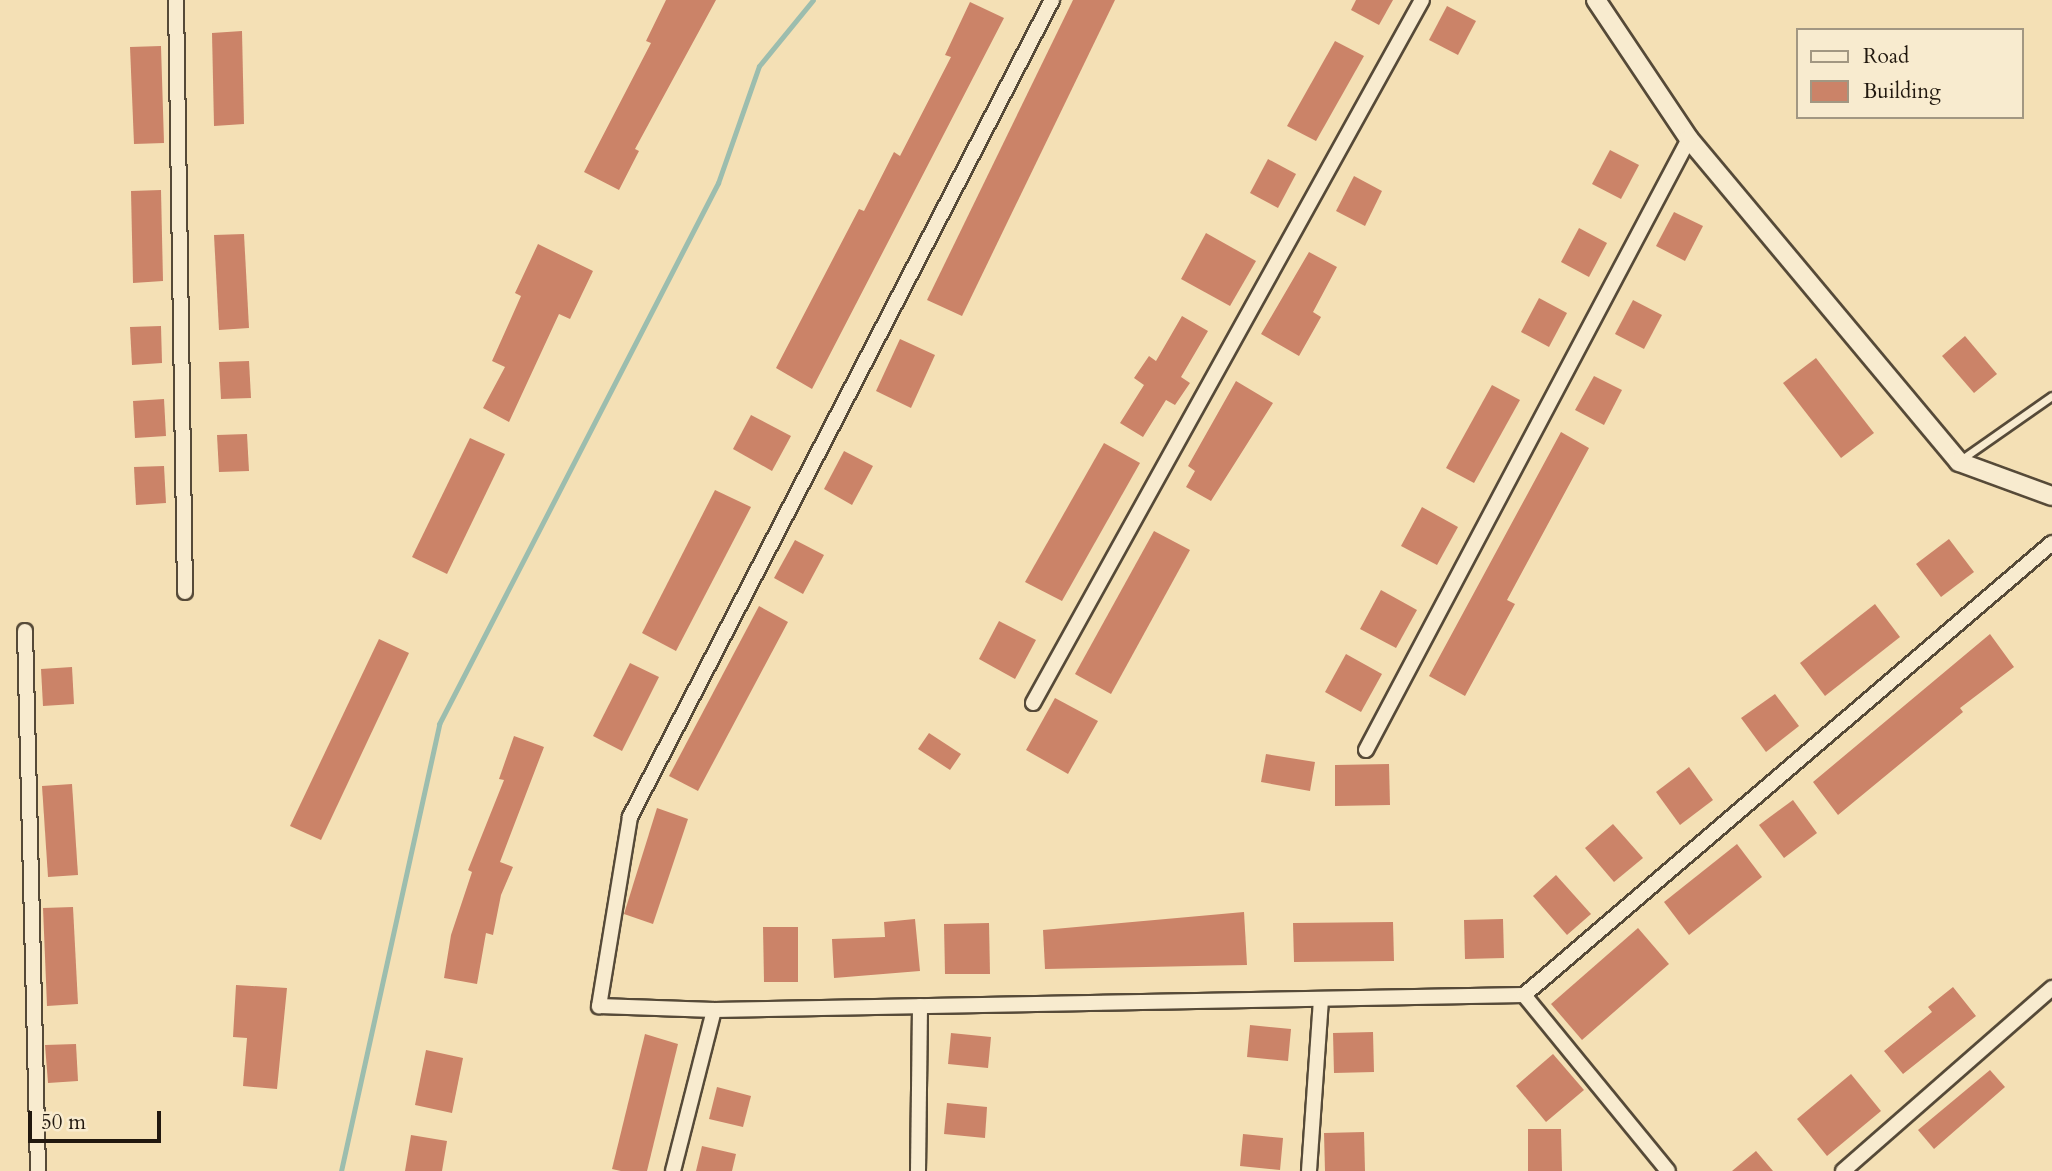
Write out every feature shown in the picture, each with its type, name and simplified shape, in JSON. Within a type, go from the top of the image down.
[{"type":"street","points":[[176,0],[185,592]]},
{"type":"street","points":[[1052,0],[630,817],[598,1006],[715,1010],[1524,995],[2052,543]]},
{"type":"street","points":[[1033,703],[1422,0]]},
{"type":"street","points":[[1596,0],[1689,139],[1959,462],[2052,496]]},
{"type":"street","points":[[1366,750],[1689,139]]},
{"type":"street","points":[[25,631],[38,1171]]},
{"type":"street","points":[[1843,1171],[2052,988]]},
{"type":"street","points":[[1524,995],[1668,1171]]},
{"type":"street","points":[[1309,1171],[1321,999]]},
{"type":"street","points":[[918,1171],[920,1006]]},
{"type":"street","points":[[673,1171],[715,1010]]},
{"type":"lane","points":[[1959,462],[2052,396]]},
{"type":"building","points":[[666,0],[716,0],[635,149],[639,151],[619,190],[584,172],[651,43],[646,41]]},
{"type":"building","points":[[1073,0],[1115,0],[962,316],[927,300]]},
{"type":"building","points":[[1356,0],[1393,0],[1379,25],[1351,10]]},
{"type":"building","points":[[970,2],[1004,18],[812,389],[776,368],[859,209],[864,211],[894,152],[900,156],[951,57],[945,55]]},
{"type":"building","points":[[1447,6],[1476,21],[1458,55],[1429,40]]},
{"type":"building","points":[[242,31],[244,124],[214,126],[212,33]]},
{"type":"building","points":[[1335,41],[1364,56],[1316,141],[1287,126]]},
{"type":"building","points":[[161,46],[164,143],[134,144],[130,47]]},
{"type":"building","points":[[1610,150],[1639,165],[1621,199],[1592,184]]},
{"type":"building","points":[[1268,159],[1296,174],[1278,208],[1250,193]]},
{"type":"building","points":[[1354,176],[1382,191],[1365,226],[1336,211]]},
{"type":"building","points":[[161,190],[163,281],[133,283],[131,191]]},
{"type":"building","points":[[1674,212],[1703,226],[1685,261],[1656,246]]},
{"type":"building","points":[[1579,228],[1607,243],[1589,277],[1561,262]]},
{"type":"building","points":[[1206,233],[1256,261],[1230,306],[1181,279]]},
{"type":"building","points":[[244,234],[249,328],[219,330],[214,235]]},
{"type":"building","points":[[538,244],[593,271],[570,319],[559,314],[509,422],[483,408],[505,367],[492,361],[521,296],[515,293]]},
{"type":"building","points":[[1309,252],[1337,267],[1313,312],[1321,317],[1299,356],[1261,334]]},
{"type":"building","points":[[1539,298],[1567,313],[1549,347],[1521,332]]},
{"type":"building","points":[[1633,300],[1662,315],[1644,349],[1615,334]]},
{"type":"building","points":[[1182,316],[1208,331],[1181,377],[1190,383],[1175,405],[1166,400],[1143,437],[1120,423],[1144,385],[1134,378],[1149,356],[1156,361]]},
{"type":"building","points":[[161,326],[162,363],[132,365],[130,327]]},
{"type":"building","points":[[1965,336],[1997,374],[1974,393],[1942,356]]},
{"type":"building","points":[[900,339],[935,355],[911,408],[876,391]]},
{"type":"building","points":[[1816,358],[1874,433],[1841,458],[1783,383]]},
{"type":"building","points":[[249,361],[251,398],[221,399],[219,362]]},
{"type":"building","points":[[1594,376],[1622,390],[1604,425],[1575,410]]},
{"type":"building","points":[[1236,381],[1273,403],[1211,501],[1186,487],[1195,471],[1188,466]]},
{"type":"building","points":[[1492,385],[1520,400],[1474,483],[1446,468]]},
{"type":"building","points":[[164,399],[166,436],[135,438],[133,401]]},
{"type":"building","points":[[751,415],[791,436],[772,471],[733,449]]},
{"type":"building","points":[[1561,432],[1589,448],[1507,600],[1515,604],[1465,696],[1429,676]]},
{"type":"building","points":[[247,434],[249,471],[219,472],[217,435]]},
{"type":"building","points":[[470,438],[505,454],[447,574],[412,557]]},
{"type":"building","points":[[1104,443],[1140,463],[1062,601],[1025,582]]},
{"type":"building","points":[[844,451],[873,466],[852,505],[824,489]]},
{"type":"building","points":[[164,466],[166,503],[136,505],[134,467]]},
{"type":"building","points":[[715,490],[751,507],[676,651],[642,633]]},
{"type":"building","points":[[1422,507],[1458,527],[1437,565],[1401,546]]},
{"type":"building","points":[[1154,531],[1190,550],[1111,694],[1075,674]]},
{"type":"building","points":[[1949,539],[1974,572],[1941,597],[1916,564]]},
{"type":"building","points":[[795,540],[824,555],[803,594],[774,578]]},
{"type":"building","points":[[1381,590],[1417,610],[1396,648],[1360,629]]},
{"type":"building","points":[[1875,604],[1900,637],[1825,696],[1800,663]]},
{"type":"building","points":[[759,606],[788,622],[698,791],[669,776]]},
{"type":"building","points":[[999,621],[1036,640],[1015,679],[979,659]]},
{"type":"building","points":[[1990,634],[2014,667],[1960,708],[1963,712],[1838,815],[1813,782]]},
{"type":"building","points":[[379,639],[409,653],[321,840],[290,826]]},
{"type":"building","points":[[1346,654],[1382,674],[1361,712],[1325,692]]},
{"type":"building","points":[[630,663],[659,677],[622,751],[593,736]]},
{"type":"building","points":[[72,667],[74,704],[43,706],[41,669]]},
{"type":"building","points":[[1775,694],[1799,726],[1766,752],[1741,718]]},
{"type":"building","points":[[1055,698],[1098,721],[1068,774],[1026,750]]},
{"type":"building","points":[[929,733],[961,754],[950,770],[918,749]]},
{"type":"building","points":[[514,736],[544,747],[500,862],[513,867],[501,895],[493,935],[486,933],[477,984],[444,978],[451,935],[472,872],[468,870],[504,780],[499,779]]},
{"type":"building","points":[[1266,754],[1315,762],[1310,791],[1261,782]]},
{"type":"building","points":[[1389,764],[1390,805],[1335,806],[1335,765]]},
{"type":"building","points":[[1689,767],[1713,800],[1680,825],[1656,792]]},
{"type":"building","points":[[72,784],[78,875],[48,877],[42,786]]},
{"type":"building","points":[[1793,800],[1817,833],[1784,858],[1759,825]]},
{"type":"building","points":[[657,808],[688,819],[653,924],[624,914]]},
{"type":"building","points":[[1613,824],[1643,858],[1614,882],[1585,848]]},
{"type":"building","points":[[1737,844],[1762,877],[1689,935],[1664,902]]},
{"type":"building","points":[[1556,875],[1591,914],[1567,935],[1533,896]]},
{"type":"building","points":[[73,907],[78,1004],[47,1006],[43,908]]},
{"type":"building","points":[[1244,912],[1247,965],[1045,969],[1043,930]]},
{"type":"building","points":[[915,919],[920,971],[834,978],[832,939],[885,937],[884,922]]},
{"type":"building","points":[[1503,919],[1504,958],[1465,959],[1464,920]]},
{"type":"building","points":[[1393,922],[1394,961],[1294,962],[1293,923]]},
{"type":"building","points":[[989,923],[990,974],[945,974],[944,924]]},
{"type":"building","points":[[763,927],[798,927],[798,982],[764,982]]},
{"type":"building","points":[[1638,928],[1669,964],[1582,1040],[1551,1004]]},
{"type":"building","points":[[236,985],[287,988],[277,1089],[243,1086],[247,1038],[233,1037]]},
{"type":"building","points":[[1953,987],[1976,1016],[1903,1074],[1884,1051],[1932,1012],[1928,1007]]},
{"type":"building","points":[[1250,1025],[1291,1029],[1288,1061],[1247,1057]]},
{"type":"building","points":[[1373,1032],[1374,1072],[1334,1073],[1333,1033]]},
{"type":"building","points":[[951,1033],[991,1037],[988,1068],[948,1064]]},
{"type":"building","points":[[645,1034],[678,1044],[647,1171],[621,1171],[612,1169]]},
{"type":"building","points":[[76,1044],[78,1081],[48,1083],[45,1045]]},
{"type":"building","points":[[426,1050],[463,1058],[452,1113],[415,1105]]},
{"type":"building","points":[[1553,1054],[1584,1090],[1546,1122],[1516,1086]]},
{"type":"building","points":[[1990,1070],[2005,1087],[1934,1149],[1918,1130]]},
{"type":"building","points":[[1851,1074],[1881,1111],[1827,1156],[1797,1119]]},
{"type":"building","points":[[717,1087],[751,1096],[743,1127],[709,1119]]},
{"type":"building","points":[[947,1103],[987,1107],[985,1138],[944,1134]]},
{"type":"building","points":[[1528,1129],[1561,1129],[1562,1171],[1528,1171]]},
{"type":"building","points":[[1364,1132],[1365,1171],[1325,1171],[1324,1133]]},
{"type":"building","points":[[1243,1134],[1283,1138],[1280,1170],[1240,1166]]},
{"type":"building","points":[[411,1135],[447,1141],[442,1171],[405,1171]]},
{"type":"building","points":[[702,1146],[736,1154],[732,1171],[696,1171]]},
{"type":"building","points":[[1756,1151],[1773,1171],[1732,1171]]},
{"type":"waterway","points":[[341,1171],[439,724],[718,183],[759,66],[813,0]]}]
